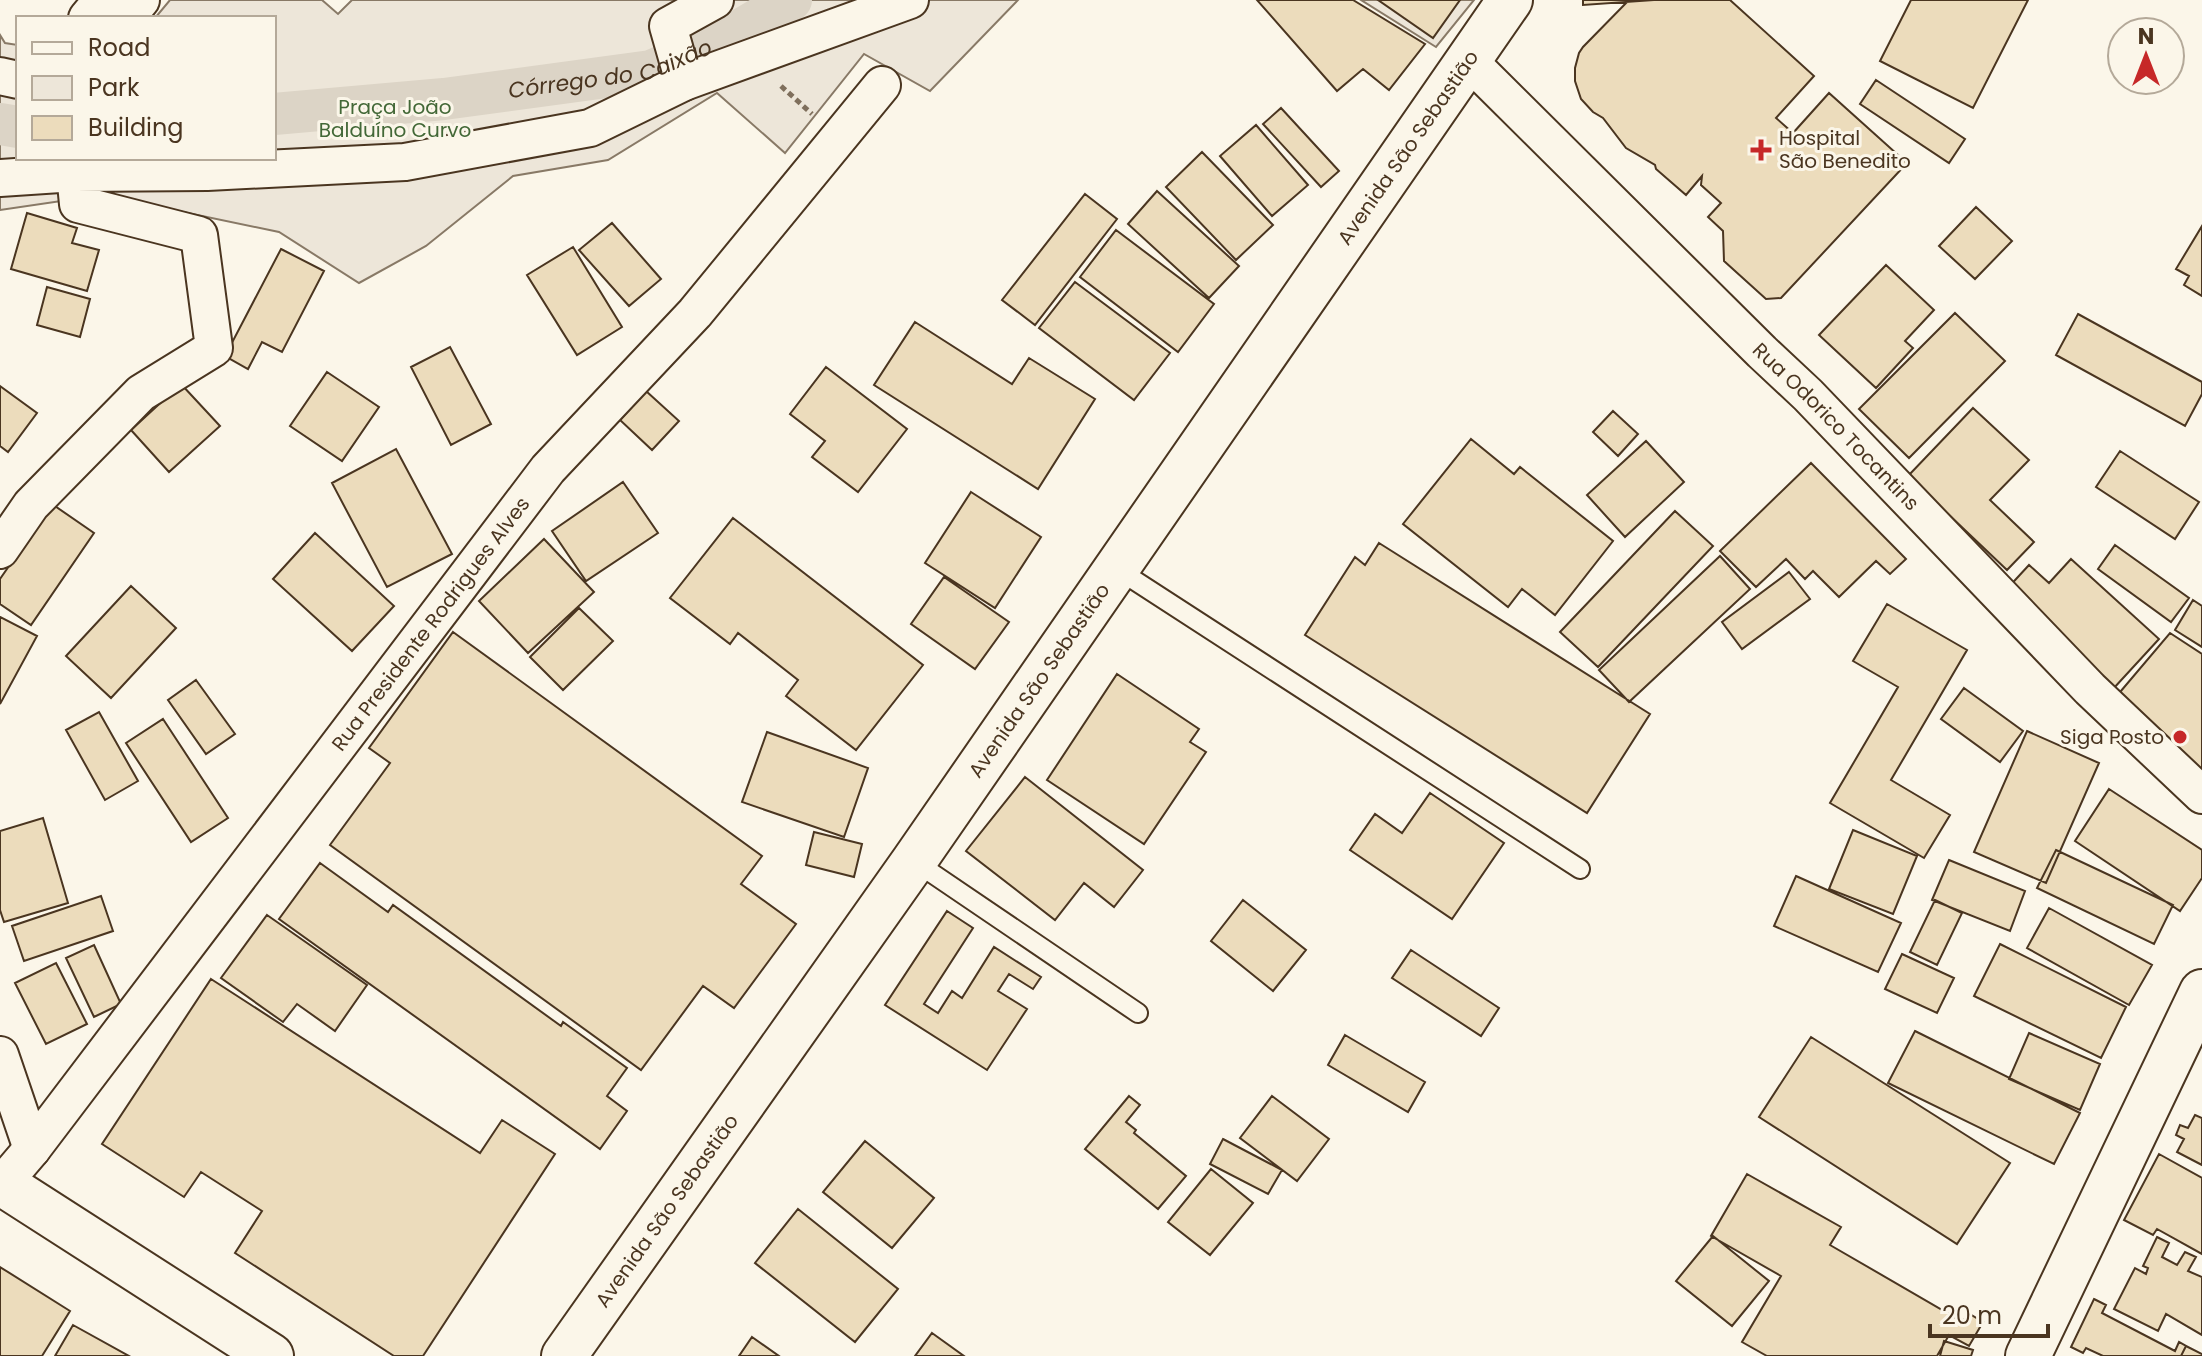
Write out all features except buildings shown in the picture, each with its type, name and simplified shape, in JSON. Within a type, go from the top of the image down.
[{"type":"street","points":[[89,16],[102,0]]},
{"type":"street","points":[[128,16],[141,0]]},
{"type":"street","points":[[684,82],[668,26],[715,0]]},
{"type":"street","points":[[0,178],[76,166],[207,172],[405,162],[590,128],[684,82],[910,0]]},
{"type":"street","name":"Avenida São Sebastião","points":[[564,1356],[914,861],[1510,0]]},
{"type":"street","name":"Rua Odorico Tocantins","points":[[1469,61],[1808,395],[2090,689],[2202,795]]},
{"type":"street","name":"Rua Presidente Rodrigues Alves","points":[[2,1182],[32,1149],[548,469],[695,313],[882,85]]},
{"type":"street","points":[[0,550],[31,505],[141,393],[214,348],[199,235],[78,204],[76,166]]},
{"type":"street","points":[[2028,1356],[2202,992]]},
{"type":"street","points":[[0,1055],[32,1149]]},
{"type":"street","points":[[2,1182],[271,1356]]},
{"type":"lane","points":[[1117,569],[1580,869]]},
{"type":"lane","points":[[914,861],[1138,1013]]},
{"type":"path","points":[[750,59],[839,137]]},
{"type":"green space","name":"Praça João Balduíno Curvo","points":[[170,0],[322,0],[338,14],[352,0],[1018,0],[930,91],[864,54],[785,153],[717,93],[608,160],[513,176],[426,246],[359,283],[279,232],[102,195],[0,210],[0,35],[5,43],[16,45],[16,160],[276,160],[276,16],[157,16]]},
{"type":"green space","points":[[1361,0],[1474,0],[1436,47]]},
{"type":"waterway","name":"Córrego do Caixão","points":[[276,114],[444,99],[651,71],[725,39],[791,0]]},
{"type":"waterway","name":"Córrego do Caixão","points":[[0,124],[16,127]]},
{"type":"place","name":"Hospital São Benedito","points":[[1761,150]]},
{"type":"place","name":"Siga Posto","points":[[2180,737]]}]
